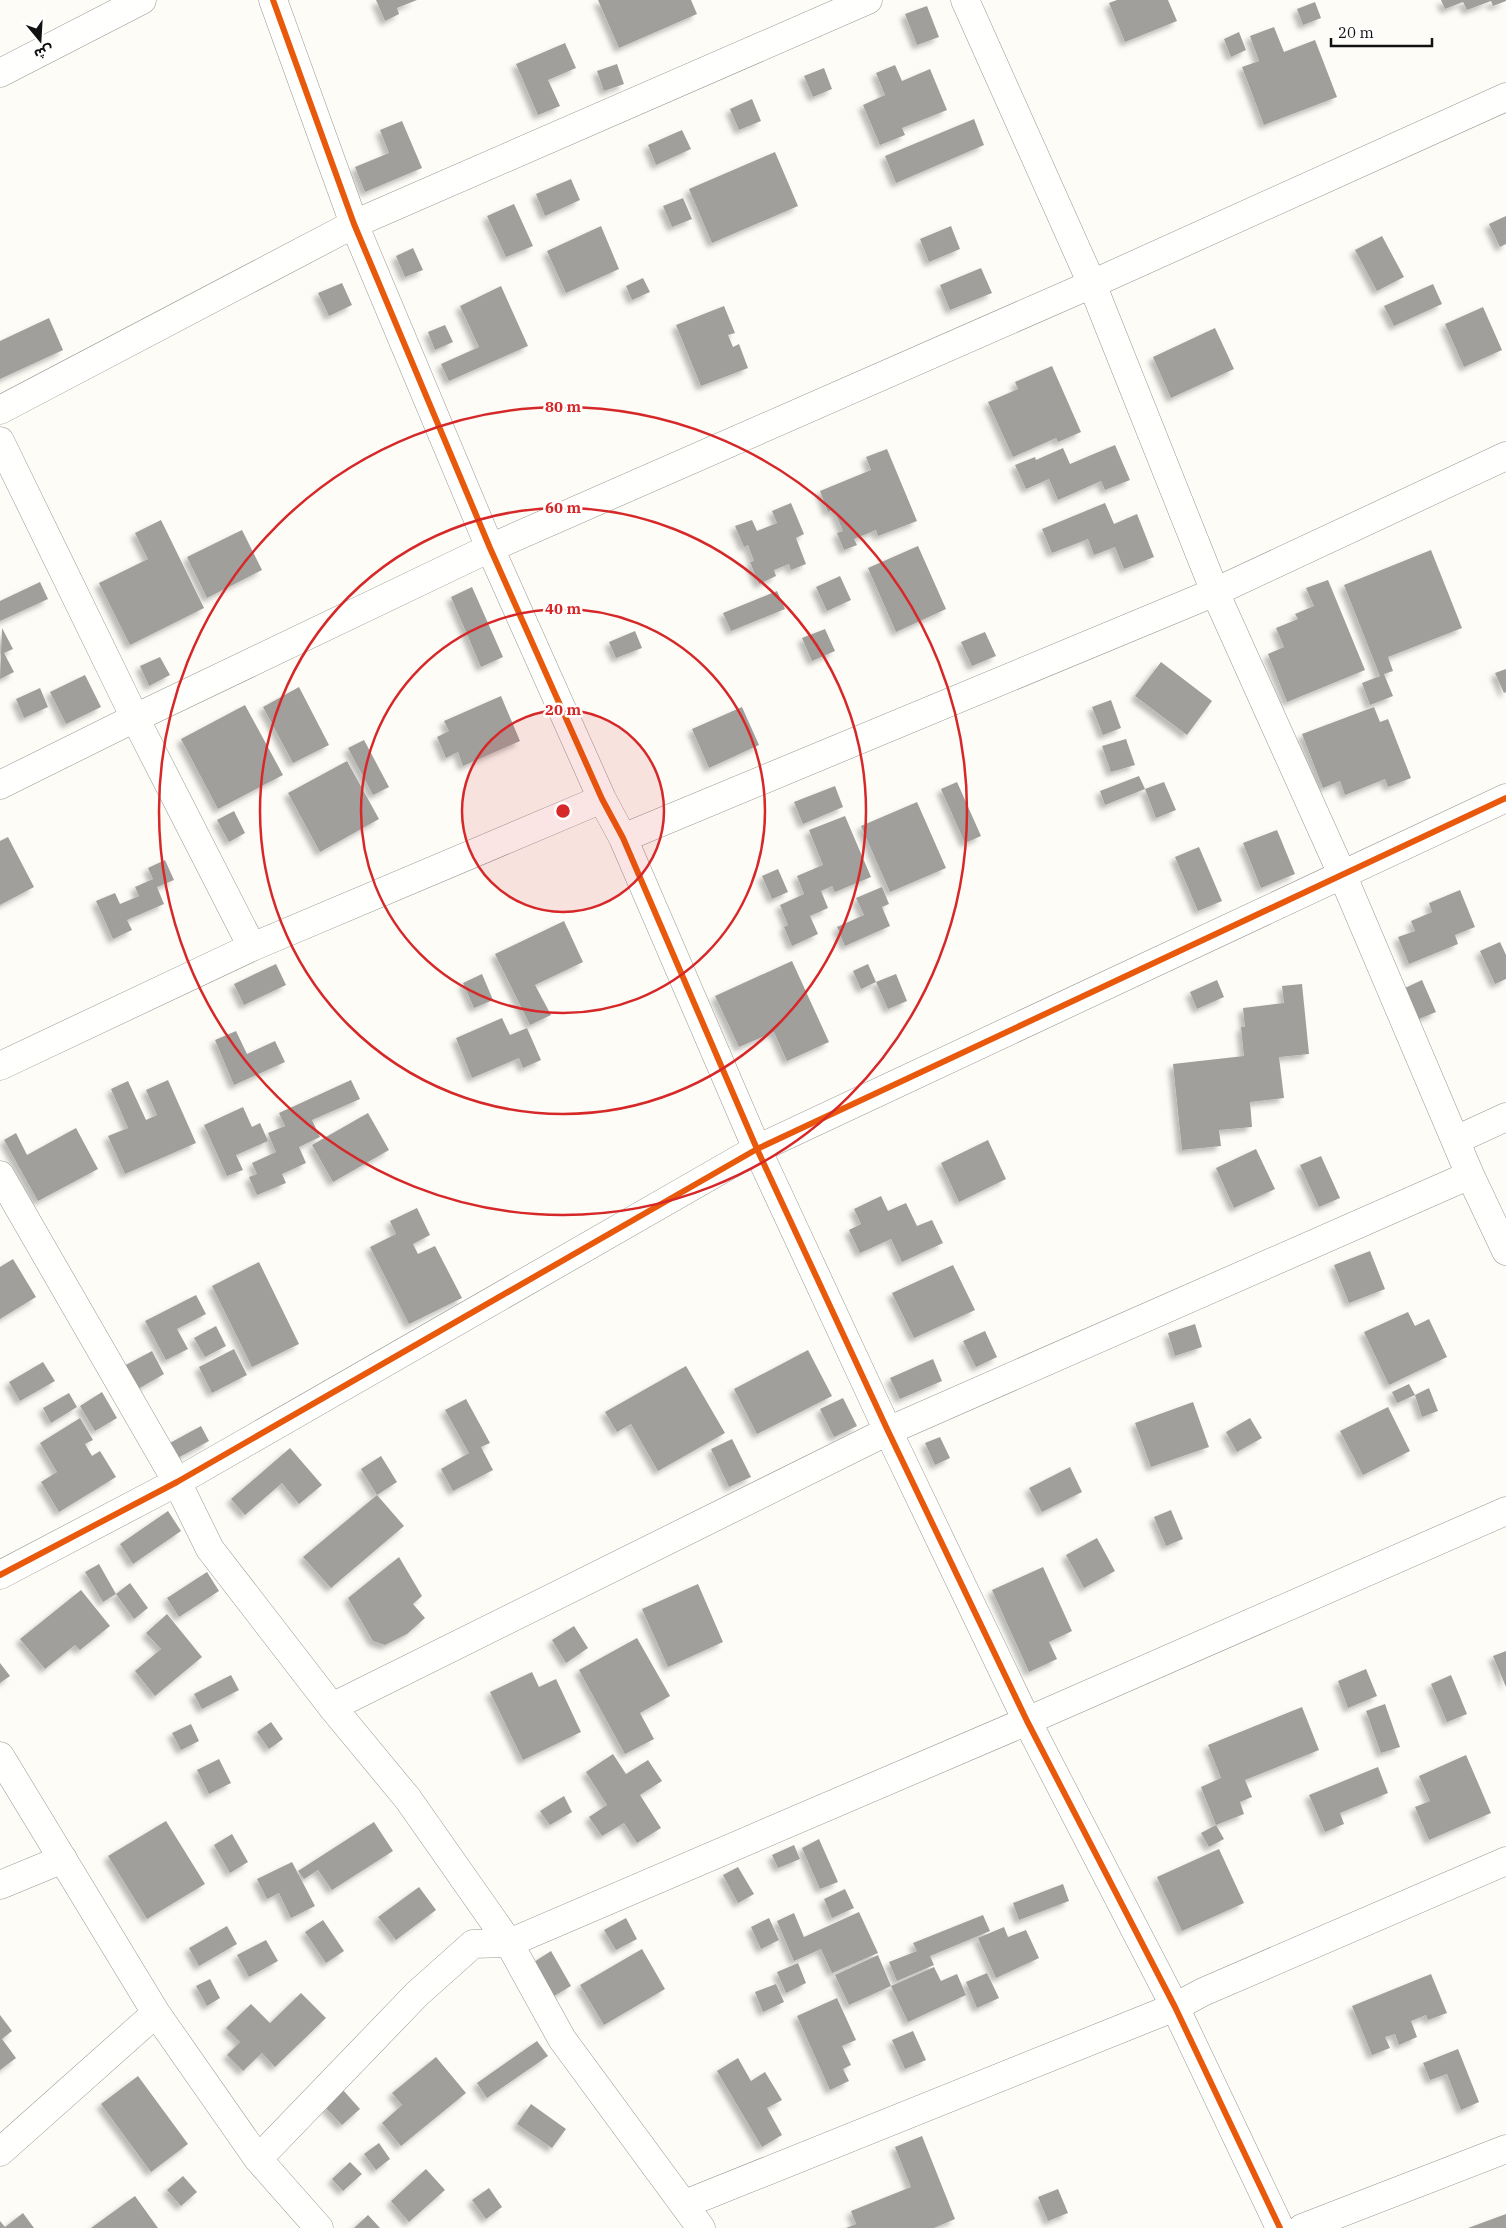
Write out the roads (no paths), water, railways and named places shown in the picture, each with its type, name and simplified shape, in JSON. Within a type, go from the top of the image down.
[{"type":"street","points":[[0,72],[142,0]]},
{"type":"street","points":[[273,0],[354,224],[490,548],[602,799],[623,838],[757,1149],[888,1431],[1027,1721],[1175,2007],[1280,2228]]},
{"type":"street","points":[[0,410],[354,224],[868,0]]},
{"type":"street","points":[[965,0],[1092,284],[1215,592],[1342,874],[1470,1175],[1506,1251]]},
{"type":"street","points":[[0,785],[134,718],[490,548],[1092,284],[1506,97]]},
{"type":"street","points":[[0,440],[134,718],[252,948]]},
{"type":"street","points":[[623,838],[1215,592],[1506,456]]},
{"type":"street","points":[[0,1575],[177,1482],[757,1149],[1506,798]]},
{"type":"street","points":[[0,1066],[252,948],[602,799]]},
{"type":"street","points":[[1456,1140],[1506,1117]]},
{"type":"street","points":[[0,1175],[177,1482],[210,1549],[332,1707],[408,1799],[509,1943],[562,2039],[701,2228]]},
{"type":"street","points":[[332,1707],[888,1431],[1470,1175]]},
{"type":"street","points":[[258,2159],[416,1994],[473,1944],[509,1943],[1027,1721],[1506,1511]]},
{"type":"street","points":[[0,1756],[156,2013],[258,2159],[311,2225]]},
{"type":"street","points":[[0,1885],[63,1859]]},
{"type":"street","points":[[685,2204],[1175,2007],[1202,1992],[1506,1861]]},
{"type":"street","points":[[0,2152],[156,2013]]},
{"type":"street","points":[[1302,2228],[1506,2149]]}]
